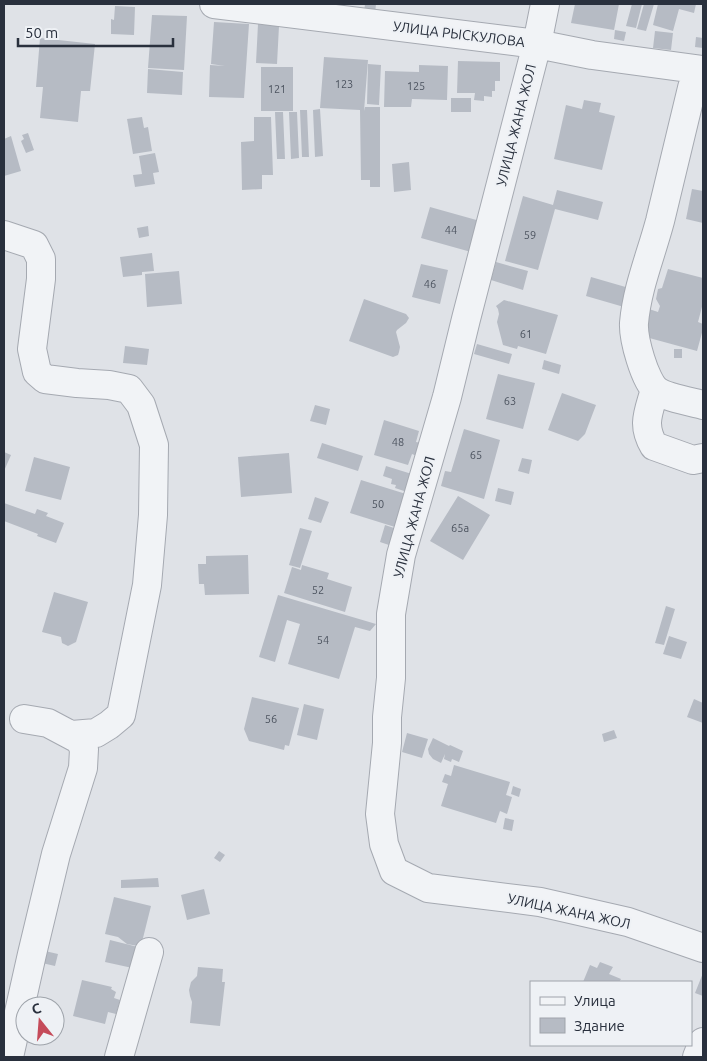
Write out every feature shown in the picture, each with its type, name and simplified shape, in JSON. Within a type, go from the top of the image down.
[{"type":"street","name":"УЛИЦА РЫСКУЛОВА","points":[[214,4],[261,7],[537,44],[592,55],[700,70]]},
{"type":"street","name":"УЛИЦА ЖАНА ЖОЛ","points":[[545,4],[537,44],[447,397],[401,555],[391,614],[391,678],[380,814],[384,844],[394,871],[428,888],[540,902],[628,922],[703,948]]},
{"type":"street","points":[[700,70],[690,98],[660,221],[638,295],[634,325],[638,353],[654,389],[661,394],[703,404]]},
{"type":"street","points":[[4,234],[34,245],[40,259],[41,278],[32,349],[37,372],[45,379],[109,385],[129,389],[141,405],[154,445],[153,515],[147,584],[121,715],[96,733],[72,735]]},
{"type":"street","points":[[654,389],[646,427],[649,438],[654,446],[693,460],[703,458]]},
{"type":"street","points":[[9,1057],[56,854],[83,768],[84,749],[80,740],[48,723],[24,719]]},
{"type":"street","points":[[119,1057],[149,952]]},
{"type":"street","points":[[697,1057],[703,1042]]},
{"type":"building","points":[[365,4],[376,4],[375,14],[364,13]]},
{"type":"building","points":[[575,4],[619,4],[614,30],[571,23]]},
{"type":"building","points":[[632,4],[642,4],[636,28],[626,26]]},
{"type":"building","points":[[644,4],[654,4],[646,31],[637,29]]},
{"type":"building","points":[[658,4],[696,4],[694,13],[679,9],[673,31],[653,25]]},
{"type":"building","points":[[115,6],[135,7],[134,35],[111,34],[111,19],[114,20]]},
{"type":"building","points":[[152,15],[187,16],[184,70],[148,68]]},
{"type":"building","points":[[214,22],[249,24],[244,98],[209,97],[210,65],[225,66],[211,64]]},
{"type":"building","points":[[258,24],[279,26],[277,64],[256,63]]},
{"type":"building","points":[[615,30],[626,32],[624,41],[614,39]]},
{"type":"building","points":[[655,31],[673,33],[671,50],[653,48]]},
{"type":"building","points":[[696,37],[703,38],[703,48],[695,47]]},
{"type":"building","points":[[40,38],[95,44],[90,91],[81,91],[78,122],[40,118],[43,87],[36,87]]},
{"type":"building","points":[[324,57],[368,60],[364,111],[365,107],[380,107],[380,187],[370,187],[370,180],[361,180],[360,110],[320,108]]},
{"type":"building","points":[[458,61],[500,62],[500,81],[495,81],[495,91],[492,91],[492,97],[484,96],[484,101],[474,100],[475,93],[457,93]]},
{"type":"building","points":[[368,64],[381,65],[379,105],[367,104]]},
{"type":"building","points":[[419,65],[448,66],[447,100],[412,99],[411,107],[384,107],[385,71],[419,72]]},
{"type":"building","points":[[261,67],[293,67],[293,111],[261,111]]},
{"type":"building","points":[[148,69],[183,72],[182,95],[147,93]]},
{"type":"building","points":[[451,98],[471,98],[471,112],[451,112]]},
{"type":"building","points":[[584,100],[601,103],[599,112],[615,116],[602,170],[554,159],[566,105],[582,109]]},
{"type":"building","points":[[320,109],[323,156],[315,157],[313,110]]},
{"type":"building","points":[[300,110],[307,110],[309,157],[302,157]]},
{"type":"building","points":[[275,112],[283,112],[285,159],[277,159]]},
{"type":"building","points":[[289,112],[297,112],[299,158],[291,159]]},
{"type":"building","points":[[142,117],[144,128],[148,127],[152,151],[133,154],[127,119]]},
{"type":"building","points":[[254,117],[271,117],[273,175],[262,175],[262,189],[242,190],[241,142],[254,141]]},
{"type":"building","points":[[28,133],[34,150],[26,153],[21,141],[24,139],[22,135]]},
{"type":"building","points":[[11,136],[21,171],[4,176],[4,139]]},
{"type":"building","points":[[155,153],[159,172],[153,173],[155,184],[135,187],[133,175],[142,174],[139,156]]},
{"type":"building","points":[[409,162],[411,190],[394,192],[392,164]]},
{"type":"building","points":[[692,189],[703,191],[703,223],[686,219]]},
{"type":"building","points":[[557,190],[603,202],[598,220],[555,209],[538,270],[505,261],[523,196],[553,205]]},
{"type":"building","points":[[430,207],[480,221],[471,252],[421,238]]},
{"type":"building","points":[[148,226],[149,236],[139,238],[137,228]]},
{"type":"building","points":[[152,253],[154,271],[142,272],[142,275],[123,277],[120,257]]},
{"type":"building","points":[[496,262],[528,271],[523,290],[491,280]]},
{"type":"building","points":[[421,264],[448,270],[440,304],[412,297]]},
{"type":"building","points":[[668,269],[703,278],[703,303],[698,322],[703,324],[703,329],[697,351],[642,336],[649,309],[658,312],[660,306],[656,299],[658,289],[662,288]]},
{"type":"building","points":[[179,271],[182,304],[147,307],[145,274]]},
{"type":"building","points":[[591,277],[629,288],[624,307],[586,296]]},
{"type":"building","points":[[364,299],[406,314],[409,318],[396,332],[400,347],[398,355],[393,357],[349,341]]},
{"type":"building","points":[[504,300],[558,315],[546,354],[518,346],[517,349],[503,345],[497,322],[499,314],[496,306]]},
{"type":"building","points":[[477,344],[512,354],[509,364],[474,354]]},
{"type":"building","points":[[125,346],[149,349],[147,365],[123,363]]},
{"type":"building","points":[[674,349],[682,349],[682,358],[674,358]]},
{"type":"building","points":[[544,360],[561,365],[559,374],[542,369]]},
{"type":"building","points":[[498,374],[535,383],[523,429],[486,419]]},
{"type":"building","points":[[562,393],[596,405],[585,434],[578,441],[548,430]]},
{"type":"building","points":[[315,405],[330,409],[326,425],[310,421]]},
{"type":"building","points":[[384,420],[419,431],[416,442],[421,443],[417,456],[412,454],[408,465],[374,455]]},
{"type":"building","points":[[464,429],[500,440],[484,499],[441,486],[445,471],[451,472]]},
{"type":"building","points":[[322,443],[363,456],[358,471],[317,458]]},
{"type":"building","points":[[4,452],[11,455],[4,471]]},
{"type":"building","points":[[289,453],[292,493],[241,497],[238,457]]},
{"type":"building","points":[[34,457],[70,467],[61,500],[25,491]]},
{"type":"building","points":[[522,458],[532,460],[529,474],[518,471]]},
{"type":"building","points":[[386,466],[415,475],[410,493],[395,488],[396,485],[391,484],[392,479],[383,476]]},
{"type":"building","points":[[361,480],[406,494],[395,527],[350,513]]},
{"type":"building","points":[[498,488],[514,492],[511,505],[495,501]]},
{"type":"building","points":[[458,496],[490,515],[463,560],[430,541]]},
{"type":"building","points":[[315,497],[329,502],[321,523],[308,519]]},
{"type":"building","points":[[4,503],[35,514],[37,509],[48,513],[46,516],[64,523],[56,543],[4,521]]},
{"type":"building","points":[[385,525],[397,529],[392,546],[380,542]]},
{"type":"building","points":[[300,528],[312,531],[300,568],[289,565]]},
{"type":"building","points":[[248,555],[249,594],[205,595],[204,584],[199,584],[198,564],[206,564],[206,556]]},
{"type":"building","points":[[302,565],[329,573],[327,579],[352,587],[345,612],[284,593],[292,567],[301,570]]},
{"type":"building","points":[[54,592],[88,602],[76,642],[68,646],[62,643],[61,637],[42,632]]},
{"type":"building","points":[[278,595],[376,624],[370,631],[355,627],[339,679],[288,664],[300,624],[287,620],[275,662],[259,657]]},
{"type":"building","points":[[666,606],[675,609],[664,645],[655,643]]},
{"type":"building","points":[[669,636],[687,642],[681,659],[663,654]]},
{"type":"building","points":[[252,697],[299,708],[289,746],[285,745],[284,750],[249,741],[244,729]]},
{"type":"building","points":[[694,699],[703,703],[703,723],[687,717]]},
{"type":"building","points":[[304,704],[324,709],[317,740],[297,735]]},
{"type":"building","points":[[614,730],[617,738],[604,742],[602,734]]},
{"type":"building","points":[[407,733],[428,739],[422,758],[402,752]]},
{"type":"building","points":[[433,738],[463,751],[459,762],[452,759],[451,762],[444,759],[445,754],[441,763],[433,759],[428,749]]},
{"type":"building","points":[[454,765],[510,782],[506,795],[512,797],[507,814],[500,811],[496,823],[441,806],[448,784],[442,782],[445,774],[451,776]]},
{"type":"building","points":[[513,786],[521,789],[519,797],[511,794]]},
{"type":"building","points":[[505,818],[514,820],[512,831],[503,829]]},
{"type":"building","points":[[219,851],[225,855],[220,862],[214,858]]},
{"type":"building","points":[[158,878],[159,887],[121,888],[121,880]]},
{"type":"building","points":[[204,889],[210,914],[187,920],[181,895]]},
{"type":"building","points":[[114,897],[151,906],[142,942],[138,946],[127,944],[118,937],[105,934]]},
{"type":"building","points":[[110,940],[142,948],[137,969],[105,962]]},
{"type":"building","points":[[45,951],[58,954],[55,966],[42,963]]},
{"type":"building","points":[[600,962],[613,967],[609,974],[621,979],[620,981],[583,981],[590,965],[597,968]]},
{"type":"building","points":[[198,967],[223,969],[222,982],[225,982],[220,1026],[190,1023],[192,1002],[189,990],[191,982],[197,976]]},
{"type":"building","points":[[703,973],[703,996],[695,993]]},
{"type":"building","points":[[82,980],[112,987],[111,989],[116,992],[114,998],[120,1000],[116,1014],[108,1012],[105,1024],[73,1016]]}]
